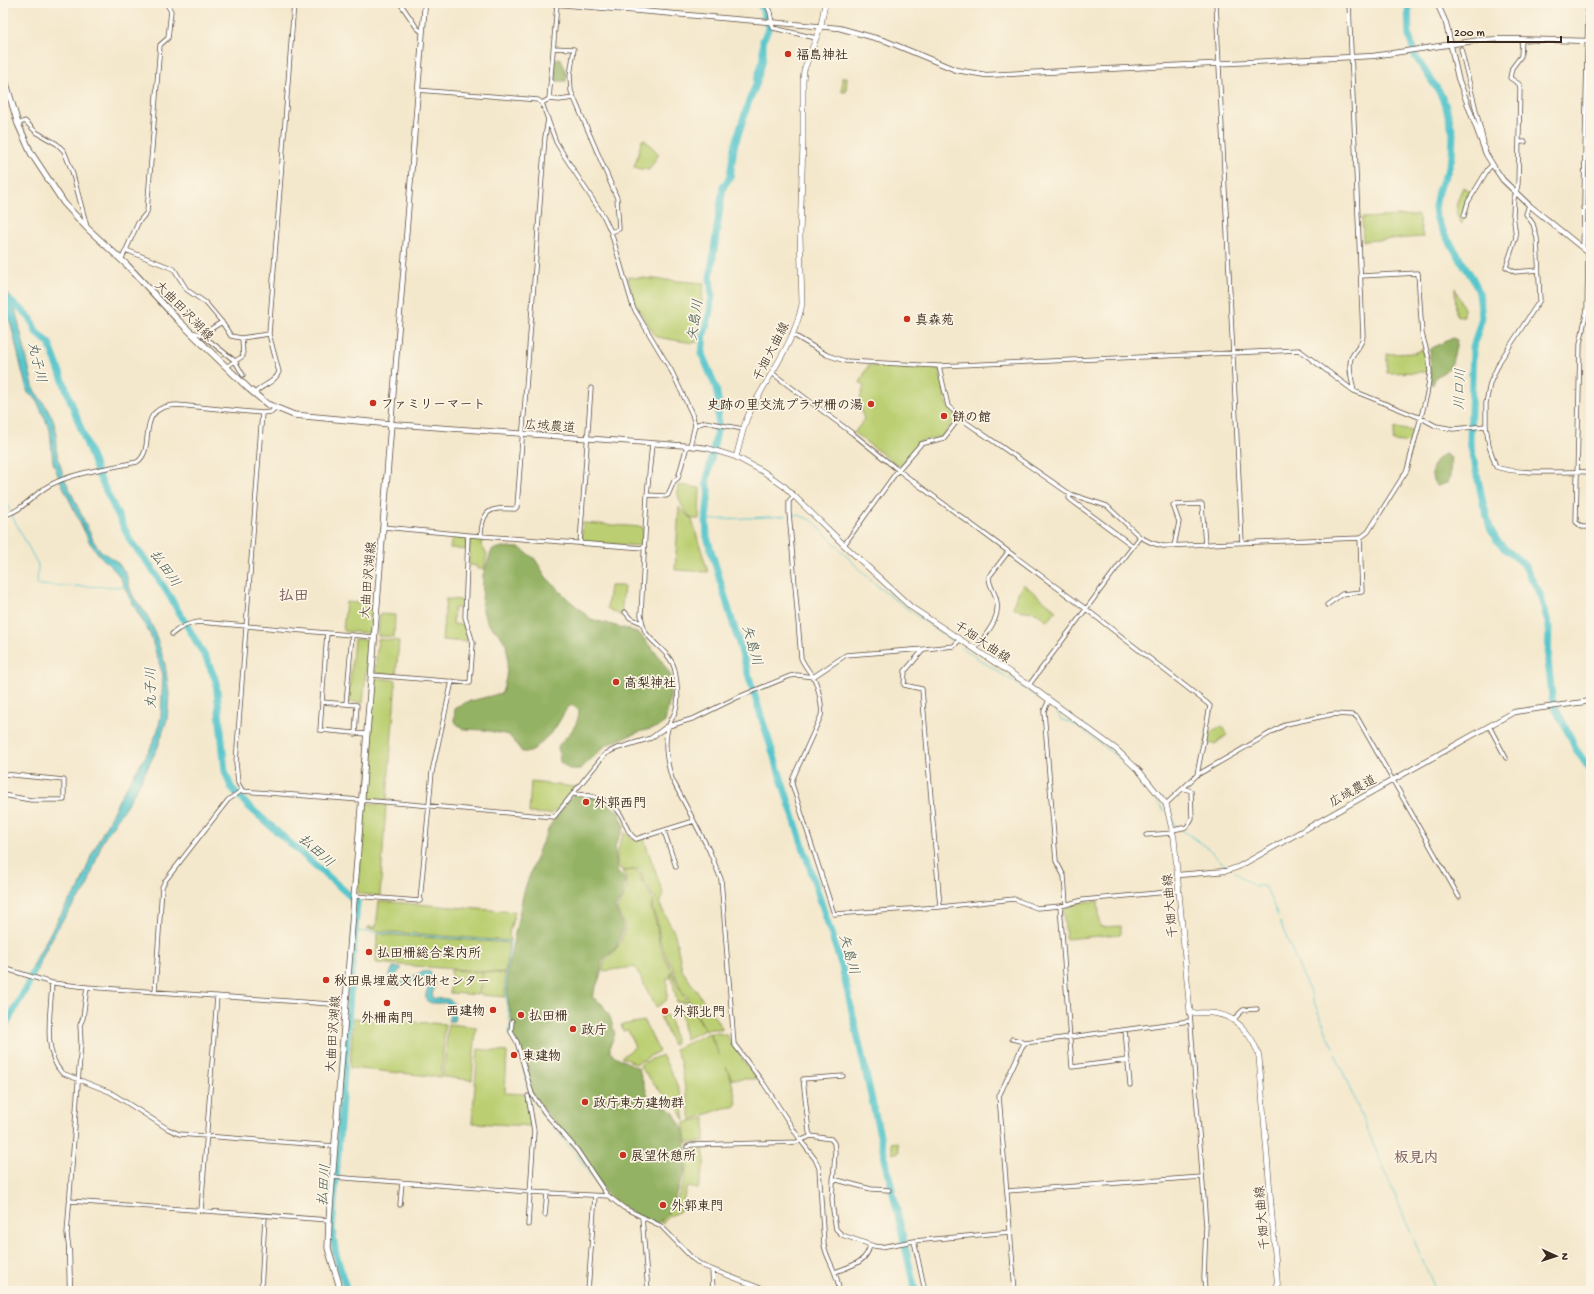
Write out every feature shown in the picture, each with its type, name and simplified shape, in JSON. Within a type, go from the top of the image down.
[{"type":"main road","name":"千畑大曲線","points":[[825,3],[821,25],[804,70],[802,81],[803,143],[800,235],[802,304],[792,334],[747,418],[736,457],[777,481],[912,607],[1029,685],[1117,750],[1140,772],[1166,804],[1174,831],[1190,1013],[1217,1014],[1234,1020],[1252,1039],[1259,1057],[1278,1291]]},
{"type":"main road","name":"大曲田沢湖線","points":[[3,73],[18,124],[31,153],[64,203],[191,332],[199,336],[226,367],[254,394],[274,408],[294,415],[391,424],[329,1220],[328,1248],[341,1291]]},
{"type":"street","points":[[121,260],[138,223],[147,212],[160,45],[168,38],[170,18],[170,11],[166,3]]},
{"type":"street","points":[[254,394],[259,388],[275,380],[279,372],[269,334],[294,3]]},
{"type":"street","points":[[400,3],[417,28],[422,32]]},
{"type":"street","points":[[391,424],[425,3]]},
{"type":"street","points":[[546,3],[821,25],[839,28],[886,41],[956,70],[986,75],[1352,58],[1400,53],[1480,40],[1522,39],[1589,41]]},
{"type":"street","points":[[766,3],[773,28],[816,38]]},
{"type":"street","points":[[1216,3],[1242,543]]},
{"type":"street","points":[[1350,3],[1363,336],[1362,343],[1351,358],[1350,366],[1354,391]]},
{"type":"street","points":[[1437,3],[1446,23],[1458,78],[1486,154],[1492,165],[1503,180],[1529,205],[1590,254],[1588,309],[1580,344],[1576,522],[1582,527],[1591,527]]},
{"type":"street","points":[[1583,248],[1589,41],[1588,3]]},
{"type":"street","points":[[549,99],[557,4]]},
{"type":"street","points":[[1522,39],[1521,56],[1512,68],[1510,78],[1519,84],[1520,88],[1519,142],[1516,193],[1514,198],[1513,214],[1516,237],[1506,267],[1515,272],[1538,270]]},
{"type":"street","points":[[553,48],[574,49],[570,83],[574,98],[616,198],[619,229],[611,232]]},
{"type":"street","points":[[1461,49],[1486,154]]},
{"type":"street","points":[[417,90],[538,100],[542,103],[556,142],[604,217],[611,232],[633,307],[672,372],[692,414],[695,424],[678,478],[674,481],[668,494],[666,496],[647,495]]},
{"type":"street","points":[[542,103],[549,99],[559,100],[574,98]]},
{"type":"street","points":[[481,536],[483,518],[492,510],[496,508],[515,509],[517,507],[545,137],[548,118]]},
{"type":"street","points":[[18,124],[25,121],[36,132],[57,144],[64,151],[72,170],[87,228]]},
{"type":"street","points":[[1519,142],[1525,142]]},
{"type":"street","points":[[1464,216],[1468,202],[1492,165]]},
{"type":"street","points":[[1529,205],[1526,214],[1533,224],[1537,238],[1540,300],[1493,374],[1486,403],[1486,426],[1489,446],[1496,467],[1503,470],[1591,472]]},
{"type":"street","points":[[1583,208],[1591,208]]},
{"type":"street","points":[[126,250],[174,270],[187,290],[206,303],[222,322],[231,336],[242,338],[269,334]]},
{"type":"street","points":[[939,366],[948,406],[967,422],[1070,494],[1107,506],[1140,537],[1152,543],[1163,546],[1174,546],[1360,538],[1368,532],[1406,470],[1427,394],[1430,372],[1429,359],[1422,334],[1418,273],[1361,276]]},
{"type":"street","points":[[222,322],[199,336],[235,361],[241,369],[243,375]]},
{"type":"street","points":[[792,334],[827,355],[845,361],[939,366],[1299,350],[1354,391],[1421,418],[1436,426],[1458,428],[1486,426]]},
{"type":"street","points":[[226,367],[243,356],[242,338]]},
{"type":"street","points":[[218,358],[224,352]]},
{"type":"street","points":[[233,374],[241,369]]},
{"type":"street","points":[[772,373],[1207,703],[1210,706],[1197,775]]},
{"type":"street","points":[[580,543],[591,388]]},
{"type":"street","points":[[3,515],[13,512],[50,485],[84,473],[137,462],[140,460],[143,456],[152,417],[159,409],[166,406],[176,405],[262,413],[271,412],[274,408]]},
{"type":"street","points":[[241,790],[238,783],[236,762],[262,413]]},
{"type":"street","points":[[844,545],[898,470],[921,444],[944,438],[961,416]]},
{"type":"street","points":[[695,424],[705,422],[743,429]]},
{"type":"street","name":"広域農道","points":[[391,424],[688,446],[707,448],[736,457]]},
{"type":"street","points":[[652,444],[647,495],[641,615],[642,623],[647,634],[668,655],[675,669],[678,695],[677,706],[669,726],[666,746],[669,770],[721,879],[734,1044],[764,1084],[801,1141],[815,1159],[819,1168],[824,1245],[826,1255],[835,1272],[839,1291]]},
{"type":"street","points":[[1070,494],[1069,498],[1071,500],[1133,546]]},
{"type":"street","points":[[794,496],[789,501],[789,518],[801,658],[809,673],[813,677],[822,711],[793,778],[792,784],[834,914],[1014,899],[1037,908],[1066,905],[1083,900],[1179,892]]},
{"type":"street","points":[[1174,546],[1179,522],[1173,505],[1195,504],[1202,504],[1205,545]]},
{"type":"street","points":[[382,527],[644,548]]},
{"type":"street","points":[[371,675],[470,683],[473,643],[465,617],[468,535]]},
{"type":"street","points":[[1029,685],[1140,537]]},
{"type":"street","points":[[1327,605],[1342,594],[1362,592],[1360,538]]},
{"type":"street","points":[[975,649],[993,625],[996,613],[997,600],[989,584],[989,577],[1008,552]]},
{"type":"street","points":[[625,612],[630,618],[642,623]]},
{"type":"street","points":[[172,634],[180,628],[192,623],[374,637]]},
{"type":"street","points":[[328,633],[320,730],[366,734]]},
{"type":"street","points":[[346,704],[352,635]]},
{"type":"street","points":[[155,992],[162,887],[165,881],[228,800],[234,797],[241,790],[554,817],[605,754],[615,749],[650,738],[666,727],[697,717],[736,698],[794,676],[813,677],[846,655],[954,646],[960,639]]},
{"type":"street","points":[[924,649],[905,671],[904,685],[922,689],[940,906]]},
{"type":"street","points":[[353,897],[420,901],[432,772],[452,681]]},
{"type":"street","points":[[1049,700],[1044,711],[1056,861],[1064,876],[1066,905]]},
{"type":"street","name":"広域農道","points":[[1178,875],[1226,871],[1238,867],[1514,712],[1591,701]]},
{"type":"street","points":[[322,702],[357,704],[355,734]]},
{"type":"street","points":[[1166,804],[1197,775],[1286,724],[1334,714],[1353,715],[1357,717],[1459,897]]},
{"type":"street","points":[[1489,726],[1506,758]]},
{"type":"street","points":[[3,774],[64,780],[64,800],[31,800],[3,796]]},
{"type":"street","points":[[1146,835],[1174,831],[1184,828],[1190,824],[1192,818],[1191,791],[1183,788]]},
{"type":"street","points":[[574,794],[583,794],[610,803],[620,814],[631,836],[636,839],[694,821]]},
{"type":"street","points":[[664,831],[676,867]]},
{"type":"street","points":[[1060,906],[1072,1067],[1128,1060]]},
{"type":"street","points":[[3,968],[50,982],[87,987],[345,1005]]},
{"type":"street","points":[[50,982],[51,1054],[62,1073],[110,1092],[173,1132],[335,1146]]},
{"type":"street","points":[[70,1291],[67,1234],[79,1080],[81,1043],[80,1025],[83,1018],[87,987]]},
{"type":"street","points":[[201,1211],[217,996]]},
{"type":"street","points":[[1234,1020],[1243,1010],[1257,1009]]},
{"type":"street","points":[[1190,1013],[1206,1226],[1204,1277],[1205,1291]]},
{"type":"street","points":[[512,1021],[511,1032],[517,1042],[532,1094],[545,1113],[577,1150],[609,1196],[624,1208],[661,1226],[693,1259],[712,1270],[768,1291]]},
{"type":"street","points":[[1012,1040],[1020,1041],[1024,1044],[1190,1021]]},
{"type":"street","points":[[1125,1030],[1130,1085]]},
{"type":"street","points":[[1015,1291],[999,1096],[1024,1044]]},
{"type":"street","points":[[811,1136],[809,1132],[803,1079],[843,1076]]},
{"type":"street","points":[[528,1096],[534,1130],[528,1225]]},
{"type":"street","points":[[687,1147],[691,1145],[801,1141],[811,1136],[831,1139],[834,1144],[832,1199],[836,1229],[842,1235],[870,1245],[881,1247],[914,1241],[1010,1232]]},
{"type":"street","points":[[332,1177],[530,1192],[609,1196]]},
{"type":"street","points":[[1007,1191],[1202,1177]]},
{"type":"street","points":[[833,1179],[871,1189],[889,1190]]},
{"type":"street","points":[[400,1205],[402,1182]]},
{"type":"street","points":[[545,1215],[547,1193]]},
{"type":"street","points":[[588,1291],[595,1196]]},
{"type":"street","points":[[70,1201],[329,1220]]},
{"type":"street","points":[[261,1291],[265,1216]]},
{"type":"street","points":[[642,1217],[648,1291]]},
{"type":"street","points":[[914,1241],[925,1291]]},
{"type":"street","points":[[835,1272],[862,1261],[870,1245]]},
{"type":"street","points":[[712,1270],[713,1291]]},
{"type":"green space","points":[[558,58],[561,59],[566,73],[566,81],[556,81],[554,78],[555,60]]},
{"type":"green space","points":[[842,77],[847,77],[846,92],[842,92]]},
{"type":"green space","points":[[642,140],[645,140],[659,154],[649,170],[634,168]]},
{"type":"green space","points":[[1463,187],[1472,193],[1465,205],[1462,224],[1457,215],[1456,206]]},
{"type":"green space","points":[[1418,215],[1423,237],[1363,241],[1362,218]]},
{"type":"green space","points":[[629,277],[704,283],[697,342],[693,343],[656,337],[635,304]]},
{"type":"green space","points":[[1455,288],[1464,309],[1464,316],[1456,316]]},
{"type":"green space","points":[[1453,338],[1457,340],[1452,363],[1447,370],[1436,377],[1433,385],[1431,384],[1430,350]]},
{"type":"green space","points":[[1424,349],[1427,372],[1387,373],[1387,354],[1414,353]]},
{"type":"green space","points":[[868,366],[939,369],[947,406],[957,416],[943,436],[919,442],[900,467],[854,433],[864,420],[859,402],[864,386],[860,383]]},
{"type":"green space","points":[[1395,428],[1414,431],[1411,443],[1393,441]]},
{"type":"green space","points":[[1446,454],[1451,458],[1450,476],[1447,483],[1437,486],[1432,477],[1433,467],[1441,456]]},
{"type":"green space","points":[[678,485],[700,488],[699,519],[692,519],[683,508],[678,495]]},
{"type":"green space","points":[[679,507],[692,520],[708,572],[675,570]]},
{"type":"green space","points":[[583,523],[643,527],[642,546],[581,542]]},
{"type":"green space","points":[[452,537],[467,538],[466,550],[450,548]]},
{"type":"green space","points":[[470,538],[483,539],[481,545],[487,554],[484,569],[477,569],[477,566],[469,565]]},
{"type":"green space","points":[[502,547],[520,548],[535,559],[546,577],[591,619],[640,634],[660,658],[671,676],[670,699],[665,722],[658,727],[639,732],[606,745],[580,769],[569,769],[560,762],[558,746],[575,726],[579,716],[579,710],[572,705],[567,708],[554,730],[531,752],[522,752],[509,735],[484,730],[462,729],[454,721],[455,707],[467,702],[502,693],[506,678],[508,657],[506,644],[500,635],[488,624],[482,609],[483,575],[492,550]]},
{"type":"green space","points":[[1023,584],[1056,610],[1048,621],[1032,610],[1031,612],[1013,609],[1015,599]]},
{"type":"green space","points":[[610,586],[624,586],[621,616],[607,608]]},
{"type":"green space","points":[[446,599],[461,600],[462,608],[454,608],[453,624],[464,625],[468,642],[442,640]]},
{"type":"green space","points":[[346,602],[372,604],[370,633],[343,631]]},
{"type":"green space","points":[[380,614],[395,615],[394,637],[378,636]]},
{"type":"green space","points":[[354,639],[369,640],[363,703],[348,702]]},
{"type":"green space","points":[[378,639],[399,641],[396,675],[375,673]]},
{"type":"green space","points":[[375,678],[396,680],[387,800],[366,798]]},
{"type":"green space","points":[[1222,726],[1227,735],[1215,744],[1205,743],[1207,735]]},
{"type":"green space","points":[[531,782],[575,787],[562,804],[551,814],[529,813]]},
{"type":"green space","points":[[574,794],[601,799],[618,811],[625,826],[615,846],[617,872],[625,879],[622,899],[615,908],[623,927],[617,947],[602,962],[601,974],[592,997],[602,1004],[610,1017],[615,1034],[610,1046],[610,1052],[638,1068],[650,1101],[655,1105],[665,1106],[673,1112],[683,1129],[686,1141],[687,1159],[685,1172],[668,1213],[657,1224],[634,1214],[607,1195],[577,1150],[532,1094],[517,1042],[511,1032],[512,1021],[508,1002],[507,971],[524,891],[540,847],[551,824]]},
{"type":"green space","points":[[365,803],[386,805],[380,896],[358,894]]},
{"type":"green space","points":[[625,832],[633,839],[644,839],[664,896],[659,903],[675,934],[682,970],[723,1029],[706,1030],[696,1013],[702,1012],[702,1004],[690,1003],[687,996],[681,990],[673,968],[660,941],[657,921],[652,904],[655,898],[643,881],[642,873],[638,869],[625,871],[620,869],[618,865],[617,855]]},
{"type":"green space","points":[[636,870],[640,874],[642,882],[652,897],[651,909],[656,922],[659,943],[673,972],[670,973],[671,978],[667,978],[666,1001],[656,1007],[635,967],[603,971],[604,963],[620,944],[625,927],[617,909],[626,891],[625,876],[622,872]]},
{"type":"green space","points":[[379,901],[515,912],[509,933],[510,941],[368,929],[368,927],[376,927]]},
{"type":"green space","points":[[1098,901],[1100,927],[1121,926],[1121,934],[1066,939],[1063,909],[1082,902]]},
{"type":"green space","points":[[377,934],[509,943],[505,973],[376,963]]},
{"type":"green space","points":[[451,970],[482,972],[479,995],[450,993]]},
{"type":"green space","points":[[483,972],[505,974],[505,997],[481,995]]},
{"type":"green space","points":[[671,973],[673,973],[678,986],[689,1003],[677,1002]]},
{"type":"green space","points":[[681,1012],[695,1013],[705,1030],[685,1039]]},
{"type":"green space","points":[[666,1015],[670,1019],[676,1043],[673,1045],[660,1016]]},
{"type":"green space","points":[[353,1018],[445,1024],[441,1077],[350,1068]]},
{"type":"green space","points":[[644,1021],[659,1051],[636,1064],[622,1057],[635,1047],[628,1030],[623,1031],[621,1025]]},
{"type":"green space","points":[[448,1024],[476,1027],[472,1080],[443,1077]]},
{"type":"green space","points":[[709,1033],[719,1055],[710,1033],[726,1035],[756,1079],[732,1079],[726,1067],[731,1079],[737,1103],[734,1107],[724,1108],[691,1120],[680,1061],[675,1049]]},
{"type":"green space","points":[[478,1049],[507,1052],[505,1093],[526,1094],[532,1126],[472,1123]]},
{"type":"green space","points":[[662,1055],[681,1095],[685,1120],[675,1103],[662,1093],[640,1067],[642,1063]]},
{"type":"green space","points":[[705,1118],[705,1142],[688,1143],[683,1123]]},
{"type":"green space","points":[[897,1142],[899,1152],[893,1154],[891,1143]]},
{"type":"green space","points":[[691,1146],[703,1147],[705,1161],[698,1189],[687,1187],[680,1211],[670,1216],[662,1224],[660,1222],[673,1207],[682,1188],[689,1158],[689,1148]]},
{"type":"water","points":[[3,289],[11,297],[15,308],[34,390],[53,419],[56,431],[56,449],[63,475],[94,542],[101,551],[116,561],[126,573],[134,598],[146,613],[154,630],[165,664],[169,694],[167,719],[158,747],[136,790],[102,842],[86,890],[60,924],[45,951],[33,980],[28,979],[37,957],[58,919],[71,898],[79,889],[91,856],[122,794],[150,749],[158,730],[161,716],[163,675],[150,634],[129,597],[121,579],[90,543],[59,478],[53,462],[50,430],[36,399],[28,393],[11,324],[3,310]]},
{"type":"water","points":[[393,967],[402,968],[394,977],[394,980],[399,983],[420,973],[426,971],[430,972],[434,976],[435,983],[432,996],[434,999],[451,1000],[455,1005],[456,1011],[454,1021],[449,1021],[450,1010],[447,1003],[430,1003],[426,999],[426,994],[430,983],[428,980],[419,980],[395,987],[389,986],[387,981]]},
{"type":"waterway","name":"矢島川","points":[[759,3],[768,24],[768,30],[763,40],[763,58],[756,85],[749,101],[734,147],[730,177],[723,187],[710,278],[712,297],[704,334],[702,354],[716,388],[718,400],[718,427],[706,483],[709,490],[706,520],[707,537],[759,710],[842,967],[915,1291]]},
{"type":"waterway","name":"川口川","points":[[1408,3],[1409,35],[1415,56],[1440,93],[1446,107],[1453,133],[1452,157],[1448,170],[1438,191],[1435,207],[1436,217],[1445,235],[1473,279],[1479,292],[1482,317],[1473,348],[1470,442],[1483,503],[1490,528],[1497,541],[1523,563],[1540,594],[1549,626],[1548,661],[1553,704],[1575,748],[1591,771]]},
{"type":"waterway","name":"払田川","points":[[3,296],[21,309],[31,319],[36,332],[49,343],[96,469]]},
{"type":"waterway","name":"払田川","points":[[97,472],[131,542],[151,567],[170,597],[206,658],[216,681],[225,771],[231,787],[247,805],[357,902],[332,1230],[336,1254],[347,1291]]},
{"type":"waterway","points":[[3,497],[10,511]]},
{"type":"waterway","points":[[11,514],[38,565],[37,585],[71,586]]},
{"type":"waterway","points":[[791,515],[799,515],[813,521],[858,568],[882,590],[953,642]]},
{"type":"waterway","points":[[706,520],[787,516]]},
{"type":"waterway","points":[[74,586],[124,587]]},
{"type":"waterway","points":[[960,647],[1044,701]]},
{"type":"waterway","points":[[1050,705],[1056,710],[1061,719],[1079,727],[1119,758],[1151,793],[1164,811]]},
{"type":"waterway","points":[[1171,811],[1175,826],[1177,827]]},
{"type":"waterway","points":[[1182,830],[1207,847],[1228,867]]},
{"type":"waterway","points":[[1235,872],[1253,886],[1262,886],[1266,888],[1278,916]]},
{"type":"waterway","points":[[1280,922],[1333,1047]]},
{"type":"waterway","points":[[355,931],[510,942],[506,974],[507,1002],[510,1022]]},
{"type":"waterway","name":"丸子川","points":[[3,1030],[28,985],[33,972]]},
{"type":"waterway","points":[[510,1025],[509,1032],[513,1039]]},
{"type":"waterway","points":[[1335,1053],[1411,1233]]},
{"type":"waterway","points":[[523,1068],[530,1096],[542,1114],[574,1151],[603,1194]]},
{"type":"waterway","points":[[1413,1238],[1436,1291]]},
{"type":"place","name":"福島神社","points":[[788,54]]},
{"type":"place","name":"真森苑","points":[[907,319]]},
{"type":"place","name":"ファミリーマート","points":[[373,403]]},
{"type":"place","name":"史跡の里交流プラザ柵の湯","points":[[871,404]]},
{"type":"place","name":"餅の館","points":[[944,416]]},
{"type":"place","name":"高梨神社","points":[[616,682]]},
{"type":"place","name":"外郭西門","points":[[586,802]]},
{"type":"place","name":"払田柵総合案内所","points":[[369,952]]},
{"type":"place","name":"秋田県埋蔵文化財センター","points":[[326,980]]},
{"type":"place","name":"外柵南門","points":[[387,1003]]},
{"type":"place","name":"西建物","points":[[493,1010]]},
{"type":"place","name":"外郭北門","points":[[665,1011]]},
{"type":"place","name":"払田柵","points":[[521,1015]]},
{"type":"place","name":"政庁","points":[[573,1029]]},
{"type":"place","name":"東建物","points":[[514,1055]]},
{"type":"place","name":"政庁東方建物群","points":[[585,1102]]},
{"type":"place","name":"展望休憩所","points":[[623,1155]]},
{"type":"place","name":"外郭東門","points":[[663,1205]]},
{"type":"district","name":"払田","points":[[294,595]]},
{"type":"district","name":"板見内","points":[[1416,1157]]}]
